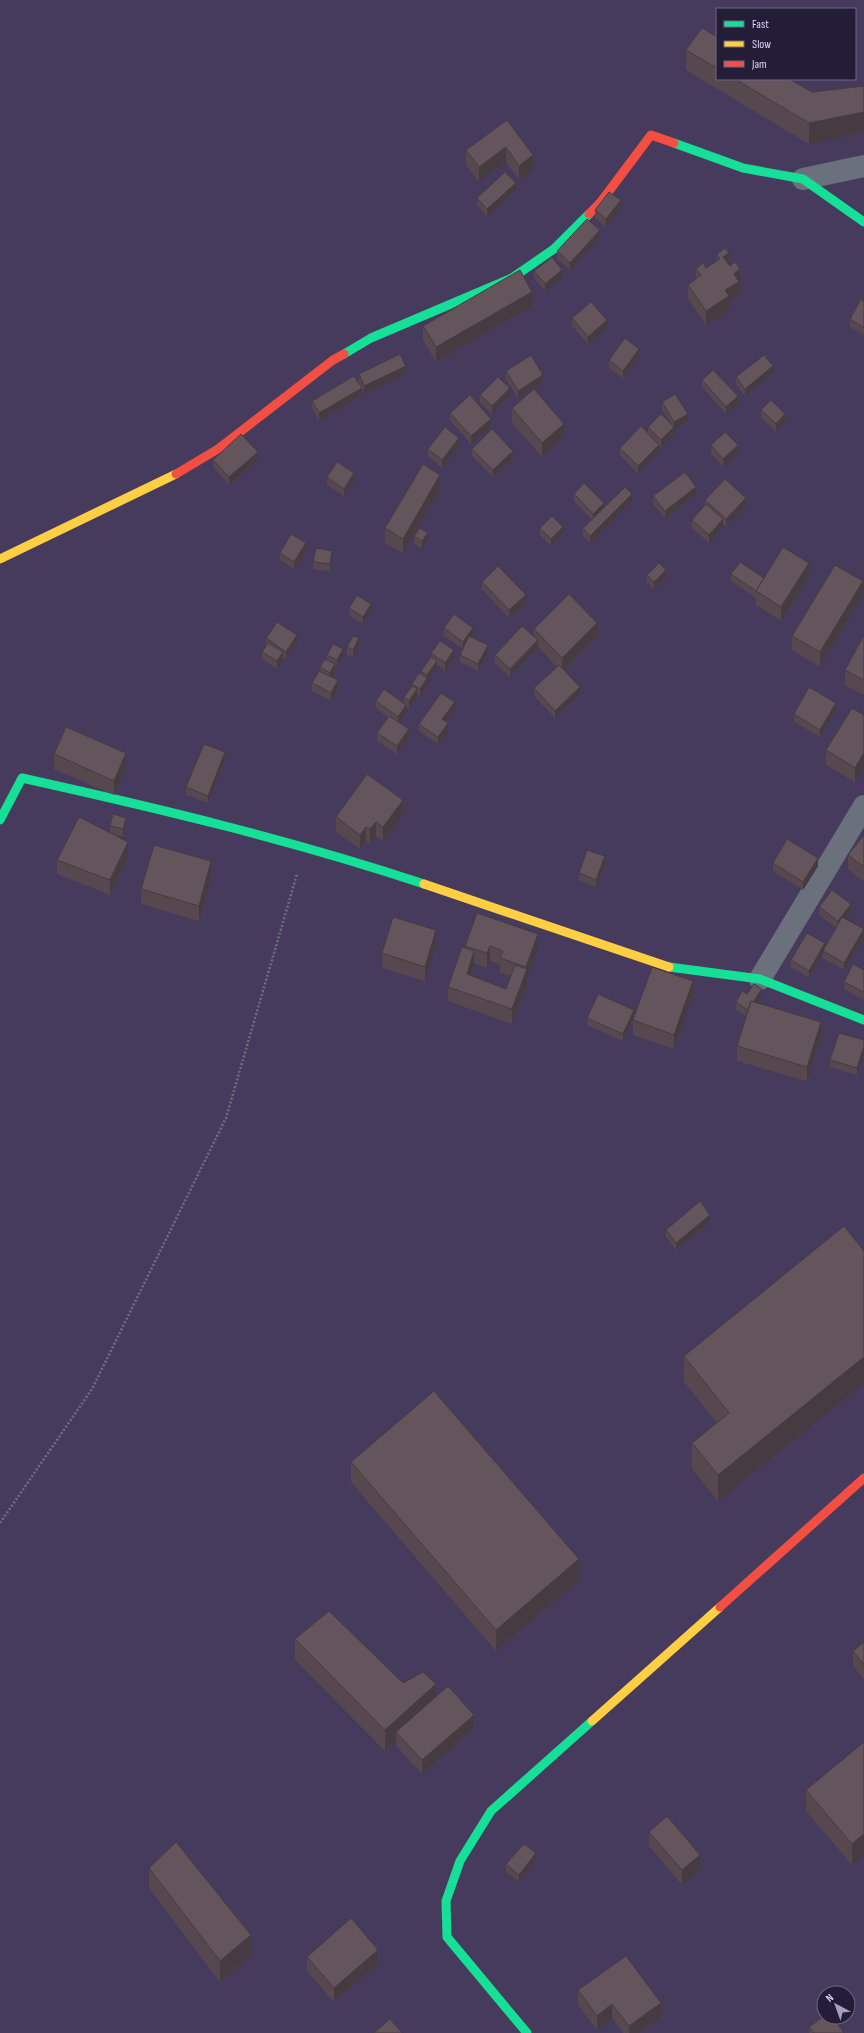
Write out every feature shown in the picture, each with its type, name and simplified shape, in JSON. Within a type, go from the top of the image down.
[{"type":"street","points":[[0,559],[182,472],[218,449],[333,360],[371,338],[512,278],[554,249],[600,202],[651,135],[743,168],[804,179],[864,166]]},
{"type":"street","points":[[804,179],[864,222]]},
{"type":"street","points":[[0,820],[22,778],[113,798],[348,860],[676,969],[760,979],[864,1020]]},
{"type":"street","points":[[760,979],[864,806]]},
{"type":"street","points":[[527,2033],[447,1937],[446,1901],[460,1861],[491,1811],[864,1478]]},
{"type":"path","points":[[0,1523],[92,1389],[226,1118],[305,848]]},
{"type":"building","points":[[702,28],[716,36],[716,67],[686,50]]},
{"type":"building","points":[[737,80],[791,80],[812,92],[864,86],[864,112],[809,123]]},
{"type":"building","points":[[507,120],[533,155],[519,166],[506,147],[479,167],[466,150]]},
{"type":"building","points":[[505,172],[516,183],[487,209],[477,198]]},
{"type":"building","points":[[609,192],[621,200],[606,219],[595,210]]},
{"type":"building","points":[[587,219],[600,230],[570,263],[557,251]]},
{"type":"building","points":[[725,248],[729,253],[723,257],[730,266],[735,262],[740,269],[734,274],[739,282],[725,290],[729,296],[706,311],[688,285],[701,275],[696,269],[703,263],[706,268],[720,259],[717,254]]},
{"type":"building","points":[[552,257],[562,270],[545,284],[534,271]]},
{"type":"building","points":[[520,270],[532,292],[436,347],[423,326]]},
{"type":"building","points":[[861,299],[864,301],[864,328],[850,319]]},
{"type":"building","points":[[591,302],[607,320],[588,337],[572,318]]},
{"type":"building","points":[[625,338],[639,349],[623,371],[609,360]]},
{"type":"building","points":[[400,354],[406,366],[364,386],[359,374]]},
{"type":"building","points":[[531,355],[543,375],[518,391],[506,371]]},
{"type":"building","points":[[764,355],[773,366],[745,389],[736,377]]},
{"type":"building","points":[[713,370],[738,396],[726,407],[702,380]]},
{"type":"building","points":[[354,376],[362,388],[319,413],[312,401]]},
{"type":"building","points":[[498,377],[510,388],[492,406],[480,395]]},
{"type":"building","points":[[534,389],[564,424],[542,443],[512,408]]},
{"type":"building","points":[[675,394],[688,414],[674,422],[662,402]]},
{"type":"building","points":[[470,395],[491,419],[471,436],[450,413]]},
{"type":"building","points":[[771,400],[785,414],[776,424],[761,410]]},
{"type":"building","points":[[661,414],[674,427],[661,440],[648,427]]},
{"type":"building","points":[[641,426],[659,445],[638,466],[620,448]]},
{"type":"building","points":[[445,427],[459,438],[442,460],[428,449]]},
{"type":"building","points":[[492,429],[513,451],[493,470],[472,449]]},
{"type":"building","points":[[725,432],[738,445],[723,459],[711,445]]},
{"type":"building","points":[[241,434],[258,452],[229,477],[213,460]]},
{"type":"building","points":[[337,462],[354,473],[344,489],[327,477]]},
{"type":"building","points":[[423,464],[440,475],[403,539],[385,528]]},
{"type":"building","points":[[685,472],[696,487],[665,511],[653,496]]},
{"type":"building","points":[[725,479],[746,498],[726,519],[705,500]]},
{"type":"building","points":[[584,483],[604,503],[593,514],[574,494]]},
{"type":"building","points":[[625,487],[632,494],[590,536],[583,528]]},
{"type":"building","points":[[706,504],[723,519],[709,535],[692,520]]},
{"type":"building","points":[[552,516],[563,527],[551,539],[540,528]]},
{"type":"building","points":[[420,528],[428,533],[422,541],[414,536]]},
{"type":"building","points":[[291,534],[306,543],[294,562],[280,553]]},
{"type":"building","points":[[783,547],[809,563],[781,607],[756,591]]},
{"type":"building","points":[[316,548],[332,551],[330,564],[313,562]]},
{"type":"building","points":[[740,562],[764,578],[756,591],[731,574]]},
{"type":"building","points":[[659,563],[666,570],[654,582],[647,575]]},
{"type":"building","points":[[835,565],[863,581],[820,652],[792,636]]},
{"type":"building","points":[[498,566],[526,595],[509,610],[482,582]]},
{"type":"building","points":[[569,594],[597,623],[562,658],[534,629]]},
{"type":"building","points":[[357,595],[371,604],[363,617],[349,608]]},
{"type":"building","points":[[454,614],[473,628],[463,642],[444,628]]},
{"type":"building","points":[[277,622],[297,635],[286,652],[266,638]]},
{"type":"building","points":[[522,626],[538,640],[510,669],[495,655]]},
{"type":"building","points":[[864,635],[864,680],[845,670]]},
{"type":"building","points":[[353,636],[359,638],[353,650],[347,647]]},
{"type":"building","points":[[469,636],[488,645],[478,664],[460,655]]},
{"type":"building","points":[[440,641],[454,650],[445,663],[431,653]]},
{"type":"building","points":[[268,643],[283,652],[277,661],[262,652]]},
{"type":"building","points":[[333,644],[343,649],[337,660],[327,655]]},
{"type":"building","points":[[431,657],[437,661],[427,675],[421,671]]},
{"type":"building","points":[[325,659],[335,664],[330,673],[320,667]]},
{"type":"building","points":[[559,665],[580,687],[555,711],[534,688]]},
{"type":"building","points":[[319,671],[338,680],[331,693],[312,683]]},
{"type":"building","points":[[419,673],[427,678],[420,689],[412,684]]},
{"type":"building","points":[[412,686],[417,689],[409,701],[404,697]]},
{"type":"building","points":[[809,687],[836,703],[820,730],[794,714]]},
{"type":"building","points":[[384,689],[406,705],[398,717],[376,701]]},
{"type":"building","points":[[441,693],[455,702],[442,719],[448,723],[438,737],[419,724]]},
{"type":"building","points":[[852,708],[864,715],[864,753],[855,768],[826,750]]},
{"type":"building","points":[[389,716],[409,729],[397,746],[377,733]]},
{"type":"building","points":[[66,727],[126,753],[114,781],[54,754]]},
{"type":"building","points":[[204,744],[225,752],[208,796],[186,787]]},
{"type":"building","points":[[367,774],[403,800],[383,827],[376,822],[370,829],[366,827],[360,835],[336,817]]},
{"type":"building","points":[[113,814],[126,818],[123,829],[110,826]]},
{"type":"building","points":[[79,817],[128,842],[110,880],[57,860]]},
{"type":"building","points":[[864,835],[864,867],[848,855]]},
{"type":"building","points":[[787,839],[818,858],[803,882],[773,863]]},
{"type":"building","points":[[154,845],[211,861],[199,906],[141,889]]},
{"type":"building","points":[[587,850],[605,856],[596,880],[579,873]]},
{"type":"building","points":[[832,890],[851,904],[838,921],[819,907]]},
{"type":"building","points":[[477,913],[538,934],[526,967],[500,958],[503,951],[490,946],[487,953],[465,946]]},
{"type":"building","points":[[393,917],[436,930],[425,967],[382,953]]},
{"type":"building","points":[[842,917],[864,929],[844,963],[823,951]]},
{"type":"building","points":[[807,933],[825,943],[809,971],[791,960]]},
{"type":"building","points":[[462,947],[474,951],[467,974],[506,989],[515,965],[527,969],[512,1009],[448,987]]},
{"type":"building","points":[[853,964],[864,970],[864,992],[844,982]]},
{"type":"building","points":[[652,967],[693,981],[674,1035],[633,1020]]},
{"type":"building","points":[[754,984],[762,989],[753,1002],[751,1001],[748,1010],[736,1002],[742,991],[747,994]]},
{"type":"building","points":[[598,994],[634,1010],[623,1034],[587,1018]]},
{"type":"building","points":[[751,1001],[821,1022],[807,1067],[737,1046]]},
{"type":"building","points":[[839,1033],[864,1040],[864,1046],[857,1068],[830,1060]]},
{"type":"building","points":[[700,1201],[710,1215],[676,1243],[666,1230]]},
{"type":"building","points":[[844,1226],[864,1251],[864,1357],[718,1475],[692,1443],[729,1413],[684,1356]]},
{"type":"building","points":[[434,1391],[579,1559],[496,1630],[351,1462]]},
{"type":"building","points":[[329,1611],[403,1683],[423,1672],[436,1684],[385,1730],[295,1639]]},
{"type":"building","points":[[864,1642],[864,1665],[853,1651]]},
{"type":"building","points":[[448,1686],[474,1715],[422,1760],[396,1732]]},
{"type":"building","points":[[864,1742],[864,1834],[852,1844],[806,1790]]},
{"type":"building","points":[[667,1816],[700,1855],[682,1870],[649,1832]]},
{"type":"building","points":[[176,1842],[251,1935],[220,1961],[149,1868]]},
{"type":"building","points":[[524,1844],[536,1853],[519,1875],[506,1864]]},
{"type":"building","points":[[351,1918],[378,1950],[334,1988],[307,1957]]},
{"type":"building","points":[[626,1956],[661,2003],[629,2026],[612,2004],[597,2016],[578,1990]]},
{"type":"building","points":[[390,2019],[402,2033],[374,2033]]},
{"type":"building","points":[[816,2022],[816,2025],[838,2025],[844,2033],[814,2033],[809,2027]]},
{"type":"traffic: fast","points":[[674,143],[743,168],[803,179],[864,222]]},
{"type":"traffic: fast","points":[[344,354],[371,338],[512,278],[554,249],[589,214]]},
{"type":"traffic: fast","points":[[0,820],[22,778],[123,801],[274,839],[424,884]]},
{"type":"traffic: fast","points":[[669,967],[760,979],[864,1020]]},
{"type":"traffic: fast","points":[[527,2033],[447,1937],[446,1901],[460,1861],[491,1811],[592,1721]]},
{"type":"traffic: slow","points":[[0,559],[176,474]]},
{"type":"traffic: slow","points":[[424,884],[669,967]]},
{"type":"traffic: slow","points":[[592,1721],[720,1607]]},
{"type":"traffic: jam","points":[[589,214],[600,203],[651,135],[674,143]]},
{"type":"traffic: jam","points":[[176,474],[218,449],[333,360],[344,354]]},
{"type":"traffic: jam","points":[[720,1607],[864,1478]]}]
